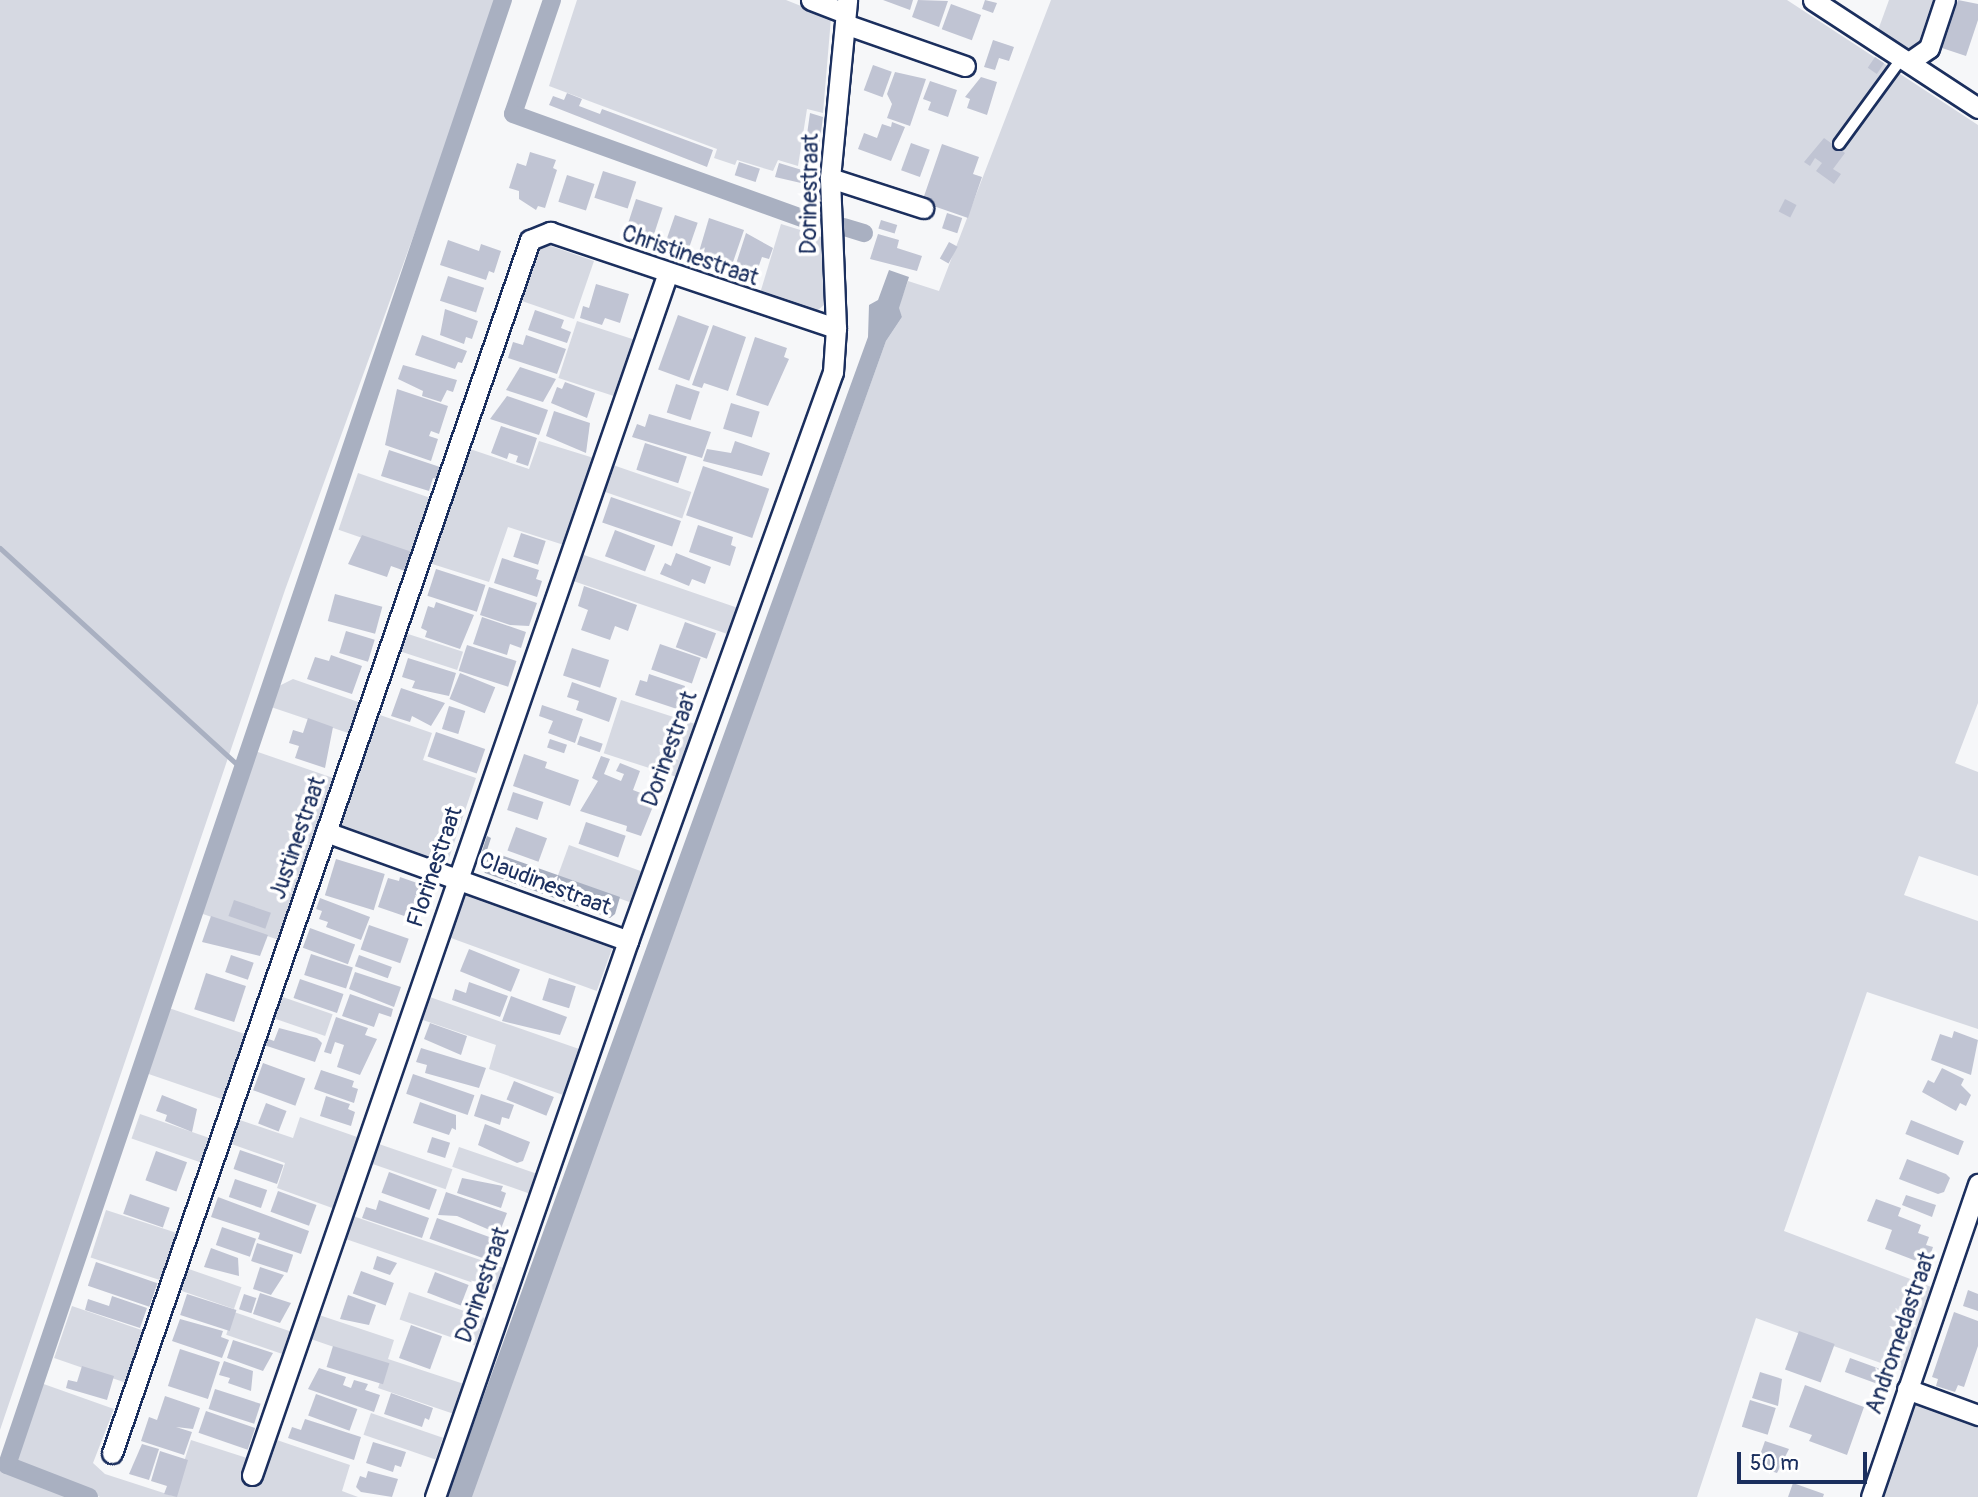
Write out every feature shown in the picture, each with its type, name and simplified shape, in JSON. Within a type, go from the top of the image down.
[{"type":"street","points":[[811,0],[845,12],[965,66]]},
{"type":"street","points":[[1813,0],[1978,108]]},
{"type":"street","points":[[1906,60],[1929,48],[1945,0]]},
{"type":"street","name":"Dorinestraat","points":[[435,1497],[628,941],[833,372],[836,328],[830,178],[845,12]]},
{"type":"street","points":[[830,178],[923,208]]},
{"type":"street","name":"Christinestraat","points":[[530,240],[550,232],[667,275],[836,328]]},
{"type":"street","name":"Justinestraat","points":[[112,1453],[530,240]]},
{"type":"street","name":"Florinestraat","points":[[252,1475],[667,275]]},
{"type":"street","name":"Claudinestraat","points":[[326,832],[458,877],[628,941]]},
{"type":"street","name":"Andromedastraat","points":[[1871,1497],[1978,1184]]},
{"type":"street","points":[[1907,1389],[1978,1415]]},
{"type":"lane","points":[[1839,144],[1906,60]]},
{"type":"shaded area","points":[[0,0],[499,0],[285,590],[0,1430]]},
{"type":"shaded area","points":[[577,0],[786,0],[831,18],[823,113],[807,109],[798,166],[778,160],[773,171],[737,160],[735,165],[714,158],[717,149],[549,86]]},
{"type":"shaded area","points":[[1051,0],[1787,0],[1978,125],[1978,703],[1955,763],[1978,772],[1978,876],[1919,856],[1904,895],[1978,921],[1978,1029],[1867,992],[1784,1231],[1934,1288],[1903,1371],[1756,1318],[1697,1497],[470,1497],[886,341],[902,317],[898,308],[908,281],[939,291]]},
{"type":"shaded area","points":[[1889,0],[1936,0],[1922,43],[1909,54],[1877,33]]},
{"type":"shaded area","points":[[781,224],[823,237],[824,305],[811,316],[758,300]]},
{"type":"shaded area","points":[[548,245],[594,261],[574,319],[519,300],[538,246]]},
{"type":"shaded area","points":[[577,321],[637,340],[618,398],[558,378]]},
{"type":"shaded area","points":[[539,441],[597,459],[567,546],[508,527],[489,582],[426,562],[467,448],[529,469]]},
{"type":"shaded area","points":[[610,464],[691,492],[682,518],[601,490]]},
{"type":"shaded area","points":[[358,473],[436,500],[416,556],[338,530]]},
{"type":"shaded area","points":[[578,553],[739,608],[730,635],[569,579]]},
{"type":"shaded area","points":[[405,633],[463,652],[457,670],[399,651]]},
{"type":"shaded area","points":[[293,679],[364,704],[354,735],[268,706],[279,686]]},
{"type":"shaded area","points":[[621,700],[699,725],[682,779],[604,753]]},
{"type":"shaded area","points":[[380,715],[432,733],[423,760],[476,778],[447,864],[339,828]]},
{"type":"shaded area","points":[[255,751],[338,780],[283,941],[199,913]]},
{"type":"shaded area","points":[[569,845],[646,873],[635,904],[558,876]]},
{"type":"shaded area","points":[[465,891],[613,945],[597,991],[448,937]]},
{"type":"shaded area","points":[[274,994],[333,1014],[325,1036],[267,1016]]},
{"type":"shaded area","points":[[424,995],[582,1050],[566,1096],[489,1069],[496,1045],[417,1018]]},
{"type":"shaded area","points":[[166,1007],[245,1034],[223,1100],[144,1072]]},
{"type":"shaded area","points":[[140,1114],[211,1138],[202,1163],[132,1139]]},
{"type":"shaded area","points":[[231,1117],[293,1138],[300,1117],[360,1138],[335,1209],[277,1188],[285,1163],[223,1141]]},
{"type":"shaded area","points":[[373,1142],[452,1169],[446,1189],[366,1162]]},
{"type":"shaded area","points":[[459,1147],[537,1174],[531,1194],[452,1167]]},
{"type":"shaded area","points":[[106,1210],[179,1234],[164,1281],[91,1258]]},
{"type":"shaded area","points":[[347,1214],[503,1268],[495,1290],[339,1237]]},
{"type":"shaded area","points":[[180,1266],[241,1287],[234,1309],[173,1288]]},
{"type":"shaded area","points":[[409,1292],[485,1318],[475,1345],[400,1319]]},
{"type":"shaded area","points":[[72,1306],[146,1331],[128,1383],[54,1358]]},
{"type":"shaded area","points":[[234,1312],[295,1333],[287,1356],[226,1335]]},
{"type":"shaded area","points":[[313,1313],[394,1340],[388,1359],[464,1384],[454,1414],[378,1388],[386,1365],[305,1337]]},
{"type":"shaded area","points":[[38,1382],[114,1409],[93,1463],[105,1474],[173,1496],[191,1440],[250,1459],[243,1481],[258,1487],[274,1439],[350,1465],[342,1491],[358,1497],[100,1497],[10,1463]]},
{"type":"shaded area","points":[[1914,1400],[1978,1420],[1978,1497],[1874,1497]]},
{"type":"shaded area","points":[[371,1413],[443,1438],[435,1459],[364,1435]]},
{"type":"shaded area","points":[[0,1464],[83,1497],[0,1497]]},
{"type":"water","points":[[889,270],[909,277],[899,308],[902,317],[886,341],[472,1497],[447,1497],[868,337],[869,305],[878,300]]},
{"type":"water","points":[[487,836],[491,838],[487,850],[620,897],[615,914],[610,918],[485,873],[478,863]]},
{"type":"building","points":[[883,0],[913,0],[910,10]]},
{"type":"building","points":[[918,0],[948,1],[939,27],[912,17]]},
{"type":"building","points":[[985,0],[997,3],[993,13],[982,9]]},
{"type":"building","points":[[1958,0],[1978,4],[1978,20],[1966,56],[1942,48]]},
{"type":"building","points":[[951,4],[981,15],[972,40],[942,29]]},
{"type":"building","points":[[993,40],[1014,47],[1009,61],[999,58],[995,70],[984,67]]},
{"type":"building","points":[[1875,57],[1884,63],[1877,74],[1868,68]]},
{"type":"building","points":[[873,65],[892,72],[883,97],[864,90]]},
{"type":"building","points":[[895,72],[926,79],[910,126],[887,118],[892,104],[887,94]]},
{"type":"building","points":[[981,77],[997,82],[987,115],[967,108],[970,99],[965,97]]},
{"type":"building","points":[[930,81],[957,90],[948,117],[928,110],[931,102],[923,99]]},
{"type":"building","points":[[567,93],[582,99],[579,106],[600,114],[602,109],[713,150],[707,167],[549,105],[553,96],[564,100]]},
{"type":"building","points":[[810,113],[823,117],[814,186],[775,177],[779,163],[802,170]]},
{"type":"building","points":[[892,122],[905,127],[891,161],[858,149],[864,133],[877,138],[882,124],[891,127]]},
{"type":"building","points":[[1824,138],[1845,153],[1833,169],[1841,174],[1834,184],[1816,171],[1822,163],[1815,158],[1810,166],[1804,162]]},
{"type":"building","points":[[911,143],[930,150],[920,177],[901,170]]},
{"type":"building","points":[[942,144],[979,157],[973,174],[982,177],[968,218],[922,202]]},
{"type":"building","points":[[530,152],[556,160],[553,168],[557,170],[545,208],[538,206],[536,210],[519,199],[519,191],[509,188],[517,163],[526,166]]},
{"type":"building","points":[[739,162],[760,169],[756,182],[735,175]]},
{"type":"building","points":[[603,171],[636,182],[628,208],[594,198]]},
{"type":"building","points":[[567,175],[595,184],[586,211],[558,202]]},
{"type":"building","points":[[636,199],[663,208],[653,236],[627,228]]},
{"type":"building","points":[[1785,199],[1797,205],[1790,217],[1779,211]]},
{"type":"building","points":[[947,213],[962,218],[957,233],[942,228]]},
{"type":"building","points":[[675,215],[698,223],[689,248],[666,241]]},
{"type":"building","points":[[709,218],[744,230],[732,265],[696,262]]},
{"type":"building","points":[[881,220],[897,225],[895,234],[878,229]]},
{"type":"building","points":[[746,233],[773,248],[769,259],[762,257],[757,271],[736,264]]},
{"type":"building","points":[[878,234],[899,240],[897,248],[922,256],[917,271],[870,259]]},
{"type":"building","points":[[448,240],[479,251],[481,244],[501,251],[494,273],[489,271],[486,280],[440,265]]},
{"type":"building","points":[[949,242],[958,247],[949,263],[940,259]]},
{"type":"building","points":[[448,276],[484,288],[476,312],[440,301]]},
{"type":"building","points":[[596,284],[629,294],[620,323],[605,318],[602,325],[580,318],[583,306],[589,308]]},
{"type":"building","points":[[445,309],[478,321],[472,339],[466,337],[464,344],[440,335]]},
{"type":"building","points":[[535,310],[564,320],[561,328],[571,332],[567,343],[528,330]]},
{"type":"building","points":[[678,315],[709,326],[689,381],[658,370]]},
{"type":"building","points":[[713,325],[746,337],[728,391],[704,383],[702,388],[692,385]]},
{"type":"building","points":[[422,335],[467,351],[462,363],[458,362],[455,369],[415,355]]},
{"type":"building","points":[[526,335],[566,349],[557,374],[508,358],[513,342],[523,345]]},
{"type":"building","points":[[755,337],[787,348],[784,357],[789,359],[768,406],[736,395]]},
{"type":"building","points":[[403,365],[457,380],[453,392],[447,390],[441,402],[422,396],[423,391],[398,379]]},
{"type":"building","points":[[520,367],[556,379],[543,402],[506,390]]},
{"type":"building","points":[[565,382],[595,393],[587,418],[551,403],[557,387],[562,389]]},
{"type":"building","points":[[676,384],[700,392],[691,420],[667,413]]},
{"type":"building","points":[[397,389],[448,406],[439,434],[431,431],[429,436],[438,439],[431,461],[385,445]]},
{"type":"building","points":[[507,396],[548,410],[539,435],[490,419]]},
{"type":"building","points":[[731,403],[760,412],[752,438],[723,429]]},
{"type":"building","points":[[554,411],[590,423],[586,453],[546,436]]},
{"type":"building","points":[[649,414],[711,432],[702,458],[632,437],[637,424],[645,427]]},
{"type":"building","points":[[501,426],[537,438],[528,466],[516,462],[518,456],[509,453],[507,459],[491,453]]},
{"type":"building","points":[[735,441],[770,453],[762,476],[703,461],[707,449],[731,453]]},
{"type":"building","points":[[645,443],[687,457],[678,483],[636,470]]},
{"type":"building","points":[[389,450],[446,469],[442,481],[433,478],[429,491],[381,476]]},
{"type":"building","points":[[703,466],[769,489],[752,538],[686,515]]},
{"type":"building","points":[[611,497],[681,521],[672,547],[602,523]]},
{"type":"building","points":[[698,525],[733,537],[731,545],[736,547],[730,566],[689,552]]},
{"type":"building","points":[[615,530],[655,545],[645,572],[605,556]]},
{"type":"building","points":[[521,533],[546,541],[538,565],[513,557]]},
{"type":"building","points":[[362,535],[412,552],[405,571],[391,566],[387,577],[348,564]]},
{"type":"building","points":[[676,553],[711,567],[705,584],[692,579],[689,586],[660,574],[665,563],[671,566]]},
{"type":"building","points":[[502,558],[539,570],[536,579],[542,581],[537,597],[494,583]]},
{"type":"building","points":[[436,569],[485,585],[477,612],[427,596]]},
{"type":"building","points":[[584,586],[637,605],[628,631],[615,626],[610,640],[581,630],[588,610],[578,606]]},
{"type":"building","points":[[489,587],[537,603],[529,626],[510,625],[480,615]]},
{"type":"building","points":[[335,594],[382,607],[375,634],[328,621]]},
{"type":"building","points":[[436,602],[474,615],[460,649],[425,637],[427,631],[421,628],[428,606],[434,608]]},
{"type":"building","points":[[482,617],[526,632],[521,648],[510,644],[507,655],[473,644]]},
{"type":"building","points":[[685,622],[716,633],[707,659],[676,647]]},
{"type":"building","points":[[346,631],[375,640],[368,662],[339,653]]},
{"type":"building","points":[[660,644],[701,658],[692,684],[651,670]]},
{"type":"building","points":[[467,645],[516,661],[508,687],[459,671]]},
{"type":"building","points":[[572,648],[609,660],[600,688],[563,676]]},
{"type":"building","points":[[331,655],[362,666],[352,694],[307,679],[315,657],[329,661]]},
{"type":"building","points":[[408,658],[456,673],[449,696],[412,688],[415,681],[402,677]]},
{"type":"building","points":[[460,673],[495,687],[485,713],[450,699]]},
{"type":"building","points":[[649,674],[685,686],[680,710],[635,695],[640,680],[647,682]]},
{"type":"building","points":[[572,682],[617,698],[609,722],[576,710],[579,701],[567,697]]},
{"type":"building","points":[[401,688],[445,703],[431,726],[412,716],[410,722],[391,716]]},
{"type":"building","points":[[542,705],[583,719],[575,743],[548,733],[553,721],[539,716]]},
{"type":"building","points":[[449,706],[465,711],[458,734],[442,729]]},
{"type":"building","points":[[308,718],[333,727],[325,768],[295,758],[299,746],[289,743],[293,730],[303,733]]},
{"type":"building","points":[[436,732],[485,749],[477,774],[428,757]]},
{"type":"building","points":[[580,736],[603,744],[600,752],[577,745]]},
{"type":"building","points":[[550,739],[567,745],[564,753],[547,748]]},
{"type":"building","points":[[524,754],[547,762],[545,768],[579,780],[570,806],[513,786]]},
{"type":"building","points":[[601,756],[610,759],[604,774],[621,781],[624,774],[616,771],[620,763],[640,771],[633,790],[656,799],[641,836],[626,831],[627,826],[580,811],[598,781],[592,778]]},
{"type":"building","points":[[513,792],[543,802],[538,820],[507,810]]},
{"type":"building","points":[[586,822],[626,836],[618,857],[579,844]]},
{"type":"building","points":[[516,827],[547,838],[538,862],[507,850]]},
{"type":"building","points":[[336,859],[385,874],[374,910],[325,895]]},
{"type":"building","points":[[400,877],[420,884],[413,919],[378,907],[388,878],[399,881]]},
{"type":"building","points":[[320,898],[370,917],[361,940],[326,927],[328,922],[319,919],[322,911],[316,909]]},
{"type":"building","points":[[234,900],[271,913],[265,929],[228,916]]},
{"type":"building","points":[[211,916],[268,935],[260,956],[202,942]]},
{"type":"building","points":[[369,925],[409,939],[400,963],[361,950]]},
{"type":"building","points":[[310,928],[355,944],[348,964],[303,948]]},
{"type":"building","points":[[469,949],[520,970],[511,992],[460,971]]},
{"type":"building","points":[[311,954],[353,968],[346,989],[304,975]]},
{"type":"building","points":[[231,955],[254,963],[248,980],[225,972]]},
{"type":"building","points":[[359,955],[392,967],[388,978],[355,966]]},
{"type":"building","points":[[355,972],[401,987],[394,1007],[349,989]]},
{"type":"building","points":[[206,973],[246,986],[234,1022],[194,1009]]},
{"type":"building","points":[[549,978],[576,986],[569,1008],[542,1000]]},
{"type":"building","points":[[300,979],[343,994],[337,1013],[293,998]]},
{"type":"building","points":[[469,982],[508,996],[500,1017],[452,1000],[455,989],[466,993]]},
{"type":"building","points":[[350,994],[393,1009],[391,1017],[379,1013],[374,1027],[342,1016]]},
{"type":"building","points":[[511,996],[567,1017],[560,1035],[502,1021]]},
{"type":"building","points":[[336,1017],[368,1028],[365,1035],[377,1039],[360,1075],[337,1067],[344,1045],[335,1042],[331,1054],[324,1052]]},
{"type":"building","points":[[430,1023],[467,1036],[461,1055],[424,1039]]},
{"type":"building","points":[[279,1028],[317,1038],[322,1043],[315,1062],[264,1045],[266,1038],[274,1041]]},
{"type":"building","points":[[1954,1031],[1978,1040],[1971,1075],[1931,1060],[1940,1034],[1952,1038]]},
{"type":"building","points":[[421,1048],[486,1068],[479,1088],[425,1073],[427,1065],[416,1062]]},
{"type":"building","points":[[263,1063],[305,1078],[295,1106],[253,1090]]},
{"type":"building","points":[[1942,1068],[1964,1079],[1961,1085],[1971,1095],[1966,1106],[1960,1103],[1956,1111],[1922,1092],[1928,1080],[1934,1083]]},
{"type":"building","points":[[321,1070],[354,1081],[352,1087],[358,1089],[354,1103],[314,1089]]},
{"type":"building","points":[[413,1074],[474,1095],[468,1115],[406,1094]]},
{"type":"building","points":[[514,1081],[554,1097],[546,1116],[507,1100]]},
{"type":"building","points":[[481,1094],[514,1105],[509,1119],[502,1117],[500,1125],[474,1116]]},
{"type":"building","points":[[162,1095],[197,1109],[192,1132],[165,1121],[167,1115],[156,1111]]},
{"type":"building","points":[[326,1096],[350,1104],[348,1109],[355,1112],[351,1126],[320,1116]]},
{"type":"building","points":[[420,1102],[456,1115],[456,1130],[452,1128],[449,1135],[413,1123]]},
{"type":"building","points":[[266,1103],[287,1111],[279,1131],[258,1124]]},
{"type":"building","points":[[1911,1120],[1964,1141],[1958,1155],[1905,1134]]},
{"type":"building","points":[[485,1124],[530,1142],[523,1161],[517,1163],[478,1145]]},
{"type":"building","points":[[432,1137],[450,1143],[445,1158],[427,1152]]},
{"type":"building","points":[[240,1150],[283,1165],[277,1184],[233,1169]]},
{"type":"building","points":[[156,1151],[187,1162],[176,1191],[145,1180]]},
{"type":"building","points":[[1907,1159],[1946,1174],[1950,1178],[1944,1192],[1938,1194],[1899,1179]]},
{"type":"building","points":[[389,1172],[437,1189],[429,1210],[381,1193]]},
{"type":"building","points":[[462,1178],[503,1186],[501,1191],[506,1193],[501,1208],[457,1193]]},
{"type":"building","points":[[235,1179],[267,1190],[261,1208],[229,1197]]},
{"type":"building","points":[[278,1191],[317,1205],[309,1226],[270,1212]]},
{"type":"building","points":[[446,1192],[507,1213],[499,1234],[457,1216],[438,1215]]},
{"type":"building","points":[[130,1194],[170,1208],[163,1228],[123,1214]]},
{"type":"building","points":[[1906,1195],[1936,1205],[1932,1217],[1902,1205]]},
{"type":"building","points":[[218,1197],[309,1231],[301,1254],[258,1239],[260,1233],[211,1217]]},
{"type":"building","points":[[1876,1199],[1901,1208],[1898,1216],[1921,1225],[1918,1233],[1929,1237],[1926,1245],[1933,1247],[1927,1265],[1885,1249],[1892,1230],[1867,1221]]},
{"type":"building","points":[[379,1200],[429,1218],[422,1238],[362,1218],[366,1207],[376,1210]]},
{"type":"building","points":[[437,1218],[496,1240],[489,1260],[429,1239]]},
{"type":"building","points":[[222,1227],[256,1239],[250,1257],[216,1245]]},
{"type":"building","points":[[257,1243],[293,1255],[287,1273],[251,1261]]},
{"type":"building","points":[[211,1248],[238,1258],[239,1276],[204,1267]]},
{"type":"building","points":[[377,1256],[397,1263],[390,1275],[373,1269]]},
{"type":"building","points":[[96,1262],[157,1283],[149,1307],[88,1286]]},
{"type":"building","points":[[260,1267],[284,1275],[271,1295],[253,1289]]},
{"type":"building","points":[[361,1271],[394,1283],[386,1306],[353,1294]]},
{"type":"building","points":[[435,1272],[469,1285],[461,1305],[427,1293]]},
{"type":"building","points":[[1968,1290],[1978,1294],[1978,1311],[1963,1306]]},
{"type":"building","points":[[260,1293],[291,1303],[280,1323],[253,1314]]},
{"type":"building","points":[[187,1294],[236,1310],[230,1331],[180,1315]]},
{"type":"building","points":[[244,1294],[256,1298],[251,1313],[239,1309]]},
{"type":"building","points":[[348,1295],[376,1305],[369,1325],[340,1319]]},
{"type":"building","points":[[112,1296],[147,1308],[140,1328],[85,1310],[88,1299],[109,1306]]},
{"type":"building","points":[[1954,1312],[1978,1321],[1978,1346],[1964,1387],[1958,1385],[1955,1392],[1936,1386],[1938,1379],[1932,1377]]},
{"type":"building","points":[[180,1319],[223,1331],[221,1337],[229,1340],[222,1358],[172,1341]]},
{"type":"building","points":[[411,1325],[442,1336],[430,1369],[399,1358]]},
{"type":"building","points":[[1799,1331],[1835,1344],[1821,1383],[1785,1370]]},
{"type":"building","points":[[233,1340],[273,1353],[263,1371],[227,1358]]},
{"type":"building","points":[[333,1346],[389,1363],[383,1384],[327,1367]]},
{"type":"building","points":[[180,1349],[220,1362],[208,1399],[168,1386]]},
{"type":"building","points":[[1850,1358],[1889,1372],[1883,1386],[1845,1372]]},
{"type":"building","points":[[224,1361],[253,1371],[251,1391],[228,1383],[230,1378],[219,1375]]},
{"type":"building","points":[[82,1366],[114,1376],[107,1400],[66,1388],[68,1380],[77,1382]]},
{"type":"building","points":[[319,1368],[346,1377],[343,1385],[351,1388],[354,1380],[368,1384],[365,1390],[380,1395],[374,1412],[308,1389]]},
{"type":"building","points":[[1760,1372],[1782,1379],[1778,1406],[1752,1398]]},
{"type":"building","points":[[1805,1385],[1864,1407],[1847,1455],[1809,1441],[1812,1435],[1789,1427]]},
{"type":"building","points":[[215,1389],[261,1404],[254,1424],[209,1409]]},
{"type":"building","points":[[391,1393],[433,1408],[429,1420],[425,1418],[422,1427],[384,1414]]},
{"type":"building","points":[[316,1394],[357,1409],[349,1431],[308,1416]]},
{"type":"building","points":[[165,1396],[200,1408],[193,1429],[176,1427],[192,1432],[184,1455],[141,1441],[149,1417],[157,1420]]},
{"type":"building","points":[[1750,1400],[1776,1408],[1768,1435],[1742,1427]]},
{"type":"building","points":[[206,1411],[255,1428],[248,1450],[199,1433]]},
{"type":"building","points":[[305,1419],[361,1437],[354,1460],[288,1438],[292,1427],[301,1430]]},
{"type":"building","points":[[1765,1441],[1789,1449],[1777,1473],[1756,1466]]},
{"type":"building","points":[[373,1442],[406,1452],[401,1467],[395,1465],[393,1472],[366,1463]]},
{"type":"building","points":[[142,1444],[159,1449],[149,1480],[129,1474]]},
{"type":"building","points":[[160,1451],[188,1460],[177,1497],[164,1494],[167,1486],[151,1481]]},
{"type":"building","points":[[368,1471],[398,1479],[392,1497],[361,1492],[356,1487],[360,1476],[366,1478]]},
{"type":"building","points":[[1793,1483],[1824,1494],[1823,1497],[1788,1497]]},
{"type":"waterway","points":[[89,1497],[7,1465],[503,0]]},
{"type":"waterway","points":[[552,0],[513,114],[802,218]]},
{"type":"waterway","points":[[844,227],[864,233]]},
{"type":"waterway","points":[[0,548],[242,769]]}]
